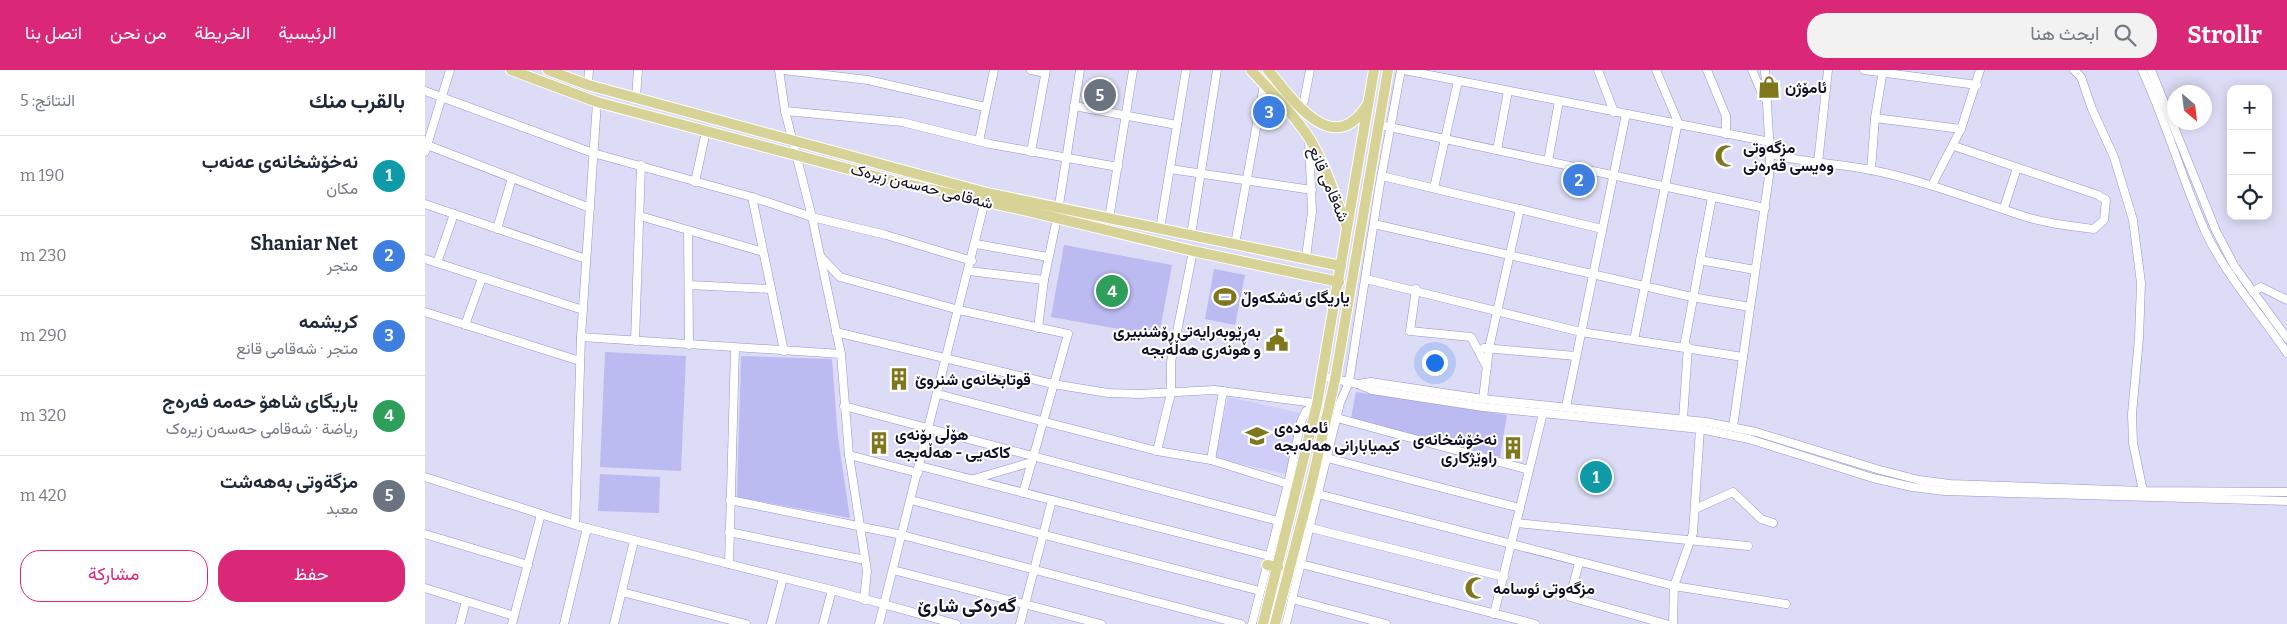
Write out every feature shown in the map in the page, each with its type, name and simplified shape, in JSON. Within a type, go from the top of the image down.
[{"type":"main road","name":"شەقامی حەسەن زیرەک","points":[[511,70],[597,102],[901,183],[986,197],[1057,213],[1193,251],[1339,282]]},
{"type":"main road","name":"شەقامی حەسەن زیرەک","points":[[548,70],[636,98],[792,140],[986,197]]},
{"type":"main road","name":"شەقامی قانع","points":[[1251,70],[1309,138],[1318,155],[1348,229]]},
{"type":"main road","name":"شەقامی قانع","points":[[1268,70],[1312,119],[1328,127],[1343,127],[1354,122],[1371,99]]},
{"type":"main road","points":[[1263,624],[1271,563],[1317,404],[1371,99],[1374,70]]},
{"type":"main road","points":[[1275,624],[1316,489],[1329,405],[1385,126],[1388,70]]},
{"type":"main road","points":[[1283,106],[1292,98]]},
{"type":"main road","name":"شەقامی حەسەن زیرەک","points":[[1057,213],[1109,219],[1306,257],[1341,266]]},
{"type":"street","points":[[450,70],[426,148],[590,208]]},
{"type":"street","points":[[588,84],[589,70]]},
{"type":"street","points":[[636,98],[638,70]]},
{"type":"street","points":[[779,70],[785,111],[821,256],[841,354],[849,455],[867,571],[864,600]]},
{"type":"street","points":[[783,70],[868,80],[985,108]]},
{"type":"street","points":[[868,80],[870,70]]},
{"type":"street","points":[[979,141],[994,70]]},
{"type":"street","points":[[1031,70],[1045,72],[1031,152]]},
{"type":"street","points":[[1038,328],[1044,280],[1080,70]]},
{"type":"street","points":[[1109,219],[1133,70]]},
{"type":"street","points":[[1161,229],[1185,70]]},
{"type":"street","points":[[1191,235],[1217,70]]},
{"type":"street","points":[[1300,107],[1304,101],[1310,70]]},
{"type":"street","points":[[1286,624],[1311,528],[1316,489],[1349,382],[1382,176],[1385,126],[1402,70],[1614,112],[1678,122],[1726,134],[1770,142]]},
{"type":"street","points":[[1598,70],[1614,112]]},
{"type":"street","points":[[1634,340],[1678,122],[1656,70]]},
{"type":"street","points":[[1707,70],[1726,116],[1726,134]]},
{"type":"street","points":[[1752,70],[1765,101]]},
{"type":"street","points":[[1733,427],[1765,208],[1770,154],[1765,101],[1765,70]]},
{"type":"street","points":[[1818,163],[1828,70]]},
{"type":"street","points":[[1863,70],[1977,85]]},
{"type":"street","points":[[1932,185],[1954,146],[1981,70]]},
{"type":"street","points":[[2074,70],[2081,78],[2092,109],[2114,157],[2133,220],[2141,282],[2139,338],[2132,414],[2133,444],[2143,491]]},
{"type":"street","points":[[2142,70],[2207,233],[2243,292],[2287,353]]},
{"type":"street","points":[[2151,70],[2216,231],[2235,267],[2287,338]]},
{"type":"street","points":[[1871,170],[1875,118],[1882,71]]},
{"type":"street","points":[[1435,188],[1458,81]]},
{"type":"street","points":[[1235,244],[1264,85]]},
{"type":"street","points":[[425,91],[593,152],[752,197],[812,217],[886,235],[971,261]]},
{"type":"street","points":[[1497,150],[1508,91]]},
{"type":"street","points":[[1548,161],[1559,101]]},
{"type":"street","points":[[575,525],[581,337],[597,102]]},
{"type":"street","points":[[1074,106],[1177,124]]},
{"type":"street","points":[[785,111],[882,118],[1031,152],[1118,166]]},
{"type":"street","points":[[1566,407],[1626,114]]},
{"type":"street","points":[[1875,118],[1961,129]]},
{"type":"street","points":[[1385,126],[1765,208]]},
{"type":"street","points":[[695,182],[707,131]]},
{"type":"street","points":[[1306,257],[1311,230],[1312,190],[1309,138]]},
{"type":"street","points":[[1770,154],[1871,170],[1932,185],[2021,215],[2095,230],[2105,220],[2106,200],[2098,195],[1954,146]]},
{"type":"street","points":[[635,341],[641,165]]},
{"type":"street","points":[[2004,208],[2017,168]]},
{"type":"street","points":[[1170,169],[1200,175],[1312,190]]},
{"type":"street","points":[[1382,176],[1603,229]]},
{"type":"street","points":[[497,229],[511,178]]},
{"type":"street","points":[[752,197],[784,351]]},
{"type":"street","points":[[879,624],[947,360],[986,197]]},
{"type":"street","points":[[1683,419],[1686,347],[1692,297],[1712,197]]},
{"type":"street","points":[[425,204],[586,260]]},
{"type":"street","points":[[1483,399],[1489,348],[1519,209]]},
{"type":"street","points":[[437,263],[454,214]]},
{"type":"street","points":[[640,216],[763,252]]},
{"type":"street","points":[[1374,224],[1692,297],[1750,307]]},
{"type":"street","points":[[689,231],[689,345]]},
{"type":"street","points":[[976,244],[1048,257]]},
{"type":"street","points":[[1157,451],[1171,393],[1171,362],[1193,251]]},
{"type":"street","points":[[821,256],[839,277]]},
{"type":"street","points":[[425,259],[583,310]]},
{"type":"street","points":[[1700,260],[1755,270]]},
{"type":"street","points":[[969,271],[1044,280]]},
{"type":"street","points":[[826,284],[833,278],[839,277],[959,310],[1068,334],[1023,492]]},
{"type":"street","points":[[465,325],[482,278]]},
{"type":"street","points":[[1366,279],[1415,289],[1581,332],[1743,357]]},
{"type":"street","points":[[689,285],[771,289]]},
{"type":"street","points":[[2253,292],[2261,287],[2287,300]]},
{"type":"street","points":[[1415,289],[1410,331],[1471,337],[1487,367]]},
{"type":"street","points":[[425,312],[580,361]]},
{"type":"street","points":[[836,332],[1053,384],[1108,393],[1223,391],[1329,405]]},
{"type":"street","points":[[581,337],[841,354]]},
{"type":"street","points":[[1476,347],[1576,356]]},
{"type":"street","points":[[729,564],[735,348]]},
{"type":"street","points":[[1321,376],[1358,384],[1371,390],[1483,407],[1543,413],[1683,419],[1733,427],[1919,480],[1949,484],[2011,490],[2287,501]]},
{"type":"street","points":[[1358,384],[1371,382],[1483,399],[1566,407],[1700,429],[1749,439],[1819,462],[1912,487],[1944,491],[2287,492]]},
{"type":"street","points":[[1211,460],[1223,391]]},
{"type":"street","points":[[938,394],[1157,451],[1211,460],[1288,484]]},
{"type":"street","points":[[1252,624],[1260,591],[1271,563],[1278,521],[1302,418],[1306,411],[1317,404]]},
{"type":"street","points":[[844,406],[1033,460],[1278,521]]},
{"type":"street","points":[[1493,614],[1504,578],[1519,508],[1543,413]]},
{"type":"street","points":[[1337,418],[1529,470]]},
{"type":"street","points":[[1673,624],[1674,586],[1690,540],[1695,510],[1700,429]]},
{"type":"street","points":[[849,455],[972,479],[1023,492],[1271,563]]},
{"type":"street","points":[[1327,458],[1519,508]]},
{"type":"street","points":[[972,479],[1033,460]]},
{"type":"street","points":[[425,477],[575,525],[832,590],[956,624]]},
{"type":"street","points":[[1316,489],[1579,563],[1674,586],[1786,604]]},
{"type":"street","points":[[1695,510],[1733,492],[1761,519],[1773,523]]},
{"type":"street","points":[[730,500],[902,535],[1033,571],[1241,624]]},
{"type":"street","points":[[911,500],[1260,591]]},
{"type":"street","points":[[1020,624],[1052,500]]},
{"type":"street","points":[[425,588],[467,601],[513,620],[541,514]]},
{"type":"street","points":[[1516,523],[1748,546]]},
{"type":"street","points":[[564,624],[587,528]]},
{"type":"street","points":[[1311,528],[1504,578]]},
{"type":"street","points":[[729,532],[865,560]]},
{"type":"street","points":[[425,534],[528,566]]},
{"type":"street","points":[[614,624],[634,541]]},
{"type":"street","points":[[1579,563],[1571,597],[1666,624]]},
{"type":"street","points":[[1301,564],[1535,624]]},
{"type":"street","points":[[893,570],[1101,624]]},
{"type":"street","points":[[771,624],[783,578]]},
{"type":"street","points":[[823,624],[832,590]]},
{"type":"street","points":[[622,592],[746,624]]},
{"type":"street","points":[[1292,599],[1386,624]]},
{"type":"street","points":[[460,624],[467,601]]},
{"type":"shaded area","points":[[1064,245],[1172,265],[1159,336],[1051,317]]},
{"type":"shaded area","name":"یاریگای ئەشکەوڵ","points":[[1214,269],[1245,275],[1235,325],[1205,319]]},
{"type":"shaded area","points":[[605,352],[686,356],[681,471],[600,467]]},
{"type":"shaded area","points":[[741,356],[832,359],[838,438],[850,518],[737,497]]},
{"type":"shaded area","points":[[1356,392],[1507,415],[1500,457],[1351,418]]},
{"type":"shaded area","name":"ئامەدەی کیمیابارانی هەلەبجە","points":[[1228,397],[1300,413],[1286,474],[1214,458]]},
{"type":"shaded area","points":[[600,474],[660,477],[659,513],[598,511]]},
{"type":"place","name":"ئامۆژن","points":[[1769,87]]},
{"type":"place","name":"مزگةوتى بەھەشت","points":[[1100,95]]},
{"type":"place","name":"کریشمە","points":[[1269,112]]},
{"type":"place","name":"مزگەوتی وەیسی قەرەنی","points":[[1726,156]]},
{"type":"place","name":"Shaniar Net","points":[[1579,180]]},
{"type":"place","name":"یاریگای شاهۆ حەمە فەرەج","points":[[1112,291]]},
{"type":"place","name":"یاریگای ئەشکەوڵ","points":[[1225,297]]},
{"type":"place","name":"بەڕێوبەرایەتی ڕۆشنبیری و هونەری هەڵەبجە","points":[[1277,340]]},
{"type":"place","name":"قوتابخانەی شنروێ","points":[[899,379]]},
{"type":"place","name":"ئامەدەی کیمیابارانی هەلەبجە","points":[[1257,436]]},
{"type":"place","name":"ھۆڵی بۆنەی کاکەیی - هەڵەبجە","points":[[879,443]]},
{"type":"place","name":"نەخۆشخانەی راوێژکاری","points":[[1513,448]]},
{"type":"place","name":"نەخۆشخانەی عەنەب","points":[[1596,477]]},
{"type":"place","name":"مزگەوتی ئوسامە","points":[[1476,588]]},
{"type":"district","name":"گەرەکی شارێ","points":[[967,605]]}]
